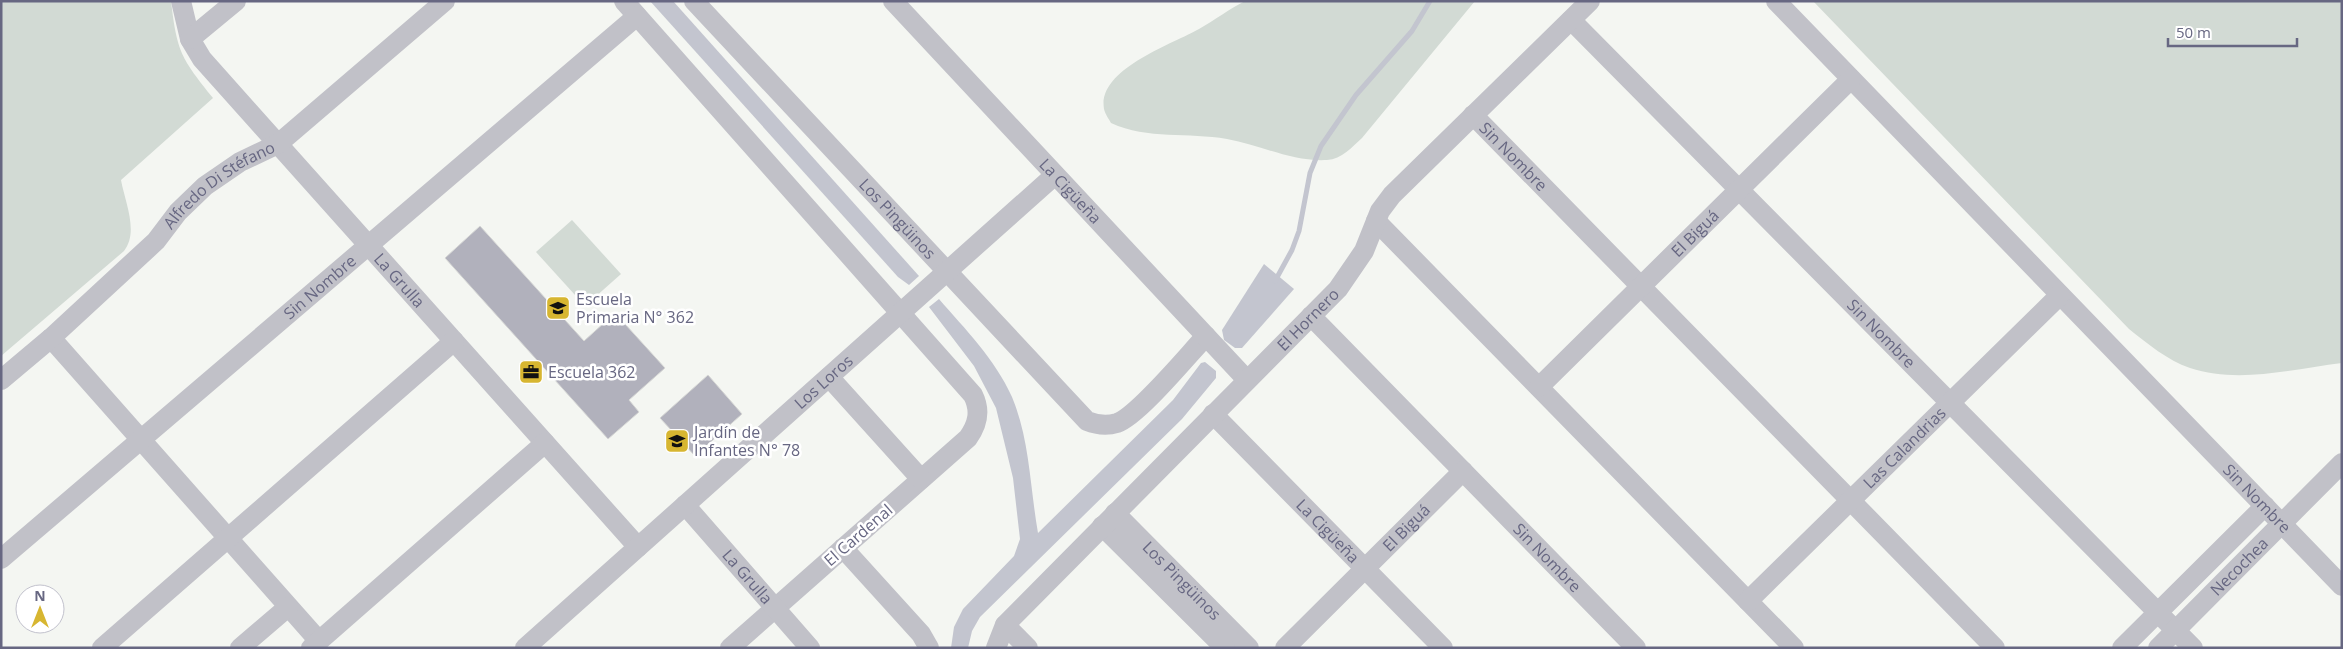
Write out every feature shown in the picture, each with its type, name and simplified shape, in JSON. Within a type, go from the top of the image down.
[{"type":"street","name":"La Grulla","points":[[181,1],[190,39],[202,60],[638,547]]},
{"type":"street","points":[[190,39],[236,1]]},
{"type":"street","name":"Alfredo Di Stéfano","points":[[1,380],[50,338],[156,240],[178,212],[205,186],[240,162],[278,144],[445,1]]},
{"type":"street","points":[[624,1],[900,313]]},
{"type":"street","name":"Los Pingüinos","points":[[694,1],[1081,416],[1097,425],[1106,425],[1117,423],[1133,414],[1206,336]]},
{"type":"street","name":"La Cigüeña","points":[[893,1],[1247,380]]},
{"type":"street","name":"El Hornero","points":[[1005,625],[1338,289],[1352,271],[1376,221],[1392,195],[1590,1]]},
{"type":"street","name":"Sin Nombre","points":[[1776,1],[2342,586]]},
{"type":"street","name":"Sin Nombre","points":[[1,559],[637,16]]},
{"type":"street","name":"Sin Nombre","points":[[1571,20],[2193,648]]},
{"type":"street","name":"El Biguá","points":[[1539,387],[1851,79]]},
{"type":"street","name":"Sin Nombre","points":[[1473,115],[1995,648]]},
{"type":"street","name":"Los Loros","points":[[525,648],[1055,175]]},
{"type":"street","points":[[1376,221],[1794,648]]},
{"type":"street","name":"Las Calandrias","points":[[1748,601],[2060,295]]},
{"type":"street","name":"El Cardenal","points":[[730,648],[968,438],[978,416],[973,396],[900,313]]},
{"type":"street","name":"Sin Nombre","points":[[1311,316],[1636,648]]},
{"type":"street","points":[[50,338],[288,607],[315,644],[545,443]]},
{"type":"street","points":[[102,648],[454,341]]},
{"type":"street","points":[[829,377],[921,479]]},
{"type":"street","name":"La Cigüeña","points":[[1213,414],[1443,648]]},
{"type":"street","name":"Necochea","points":[[2158,648],[2342,463]]},
{"type":"street","name":"El Biguá","points":[[1285,648],[1463,470]]},
{"type":"street","name":"La Grulla","points":[[685,505],[810,648]]},
{"type":"street","name":"Necochea","points":[[2122,648],[2265,506]]},
{"type":"street","name":"Los Pingüinos","points":[[1108,519],[1225,648]]},
{"type":"street","name":"Los Pingüinos","points":[[1108,519],[1249,648]]},
{"type":"street","points":[[843,548],[921,634],[929,648]]},
{"type":"street","points":[[240,648],[288,607]]},
{"type":"street","points":[[996,648],[1005,625],[1028,648]]},
{"type":"shaded area","points":[[1,1],[171,1],[178,44],[182,54],[213,98],[121,180],[131,226],[128,243],[124,251],[1,356]]},
{"type":"shaded area","points":[[650,1],[673,1],[919,276],[909,285],[898,277]]},
{"type":"shaded area","points":[[1245,1],[1475,1],[1362,138],[1346,152],[1332,159],[1314,160],[1289,156],[1227,139],[1139,132],[1111,123],[1104,109],[1105,95],[1112,82],[1124,70],[1156,50],[1199,29]]},
{"type":"shaded area","points":[[1813,1],[2342,1],[2342,363],[2266,374],[2227,375],[2208,373],[2190,368],[2173,361],[2158,351],[2129,329]]},
{"type":"shaded area","points":[[572,220],[621,274],[585,306],[536,252]]},
{"type":"shaded area","points":[[1264,264],[1294,289],[1242,348],[1235,348],[1224,340],[1222,330]]},
{"type":"shaded area","points":[[939,299],[988,357],[1012,397],[1023,430],[1038,533],[1173,400],[1201,363],[1205,362],[1216,371],[1216,378],[1182,419],[980,617],[972,631],[968,648],[951,648],[954,627],[963,609],[1014,556],[1020,539],[1013,478],[996,408],[974,366],[929,307]]},
{"type":"building","points":[[480,226],[584,341],[615,313],[665,368],[629,400],[639,412],[608,439],[445,258]]},
{"type":"building","points":[[708,375],[742,414],[695,456],[660,418]]},
{"type":"waterway","points":[[1275,281],[1292,250],[1299,231],[1310,173],[1321,146],[1356,95],[1412,31],[1430,1]]},
{"type":"place","name":"Escuela Primaria N° 362","points":[[558,308]]},
{"type":"place","name":"Escuela 362","points":[[531,372]]},
{"type":"place","name":"Jardín de Infantes N° 78","points":[[677,441]]}]
